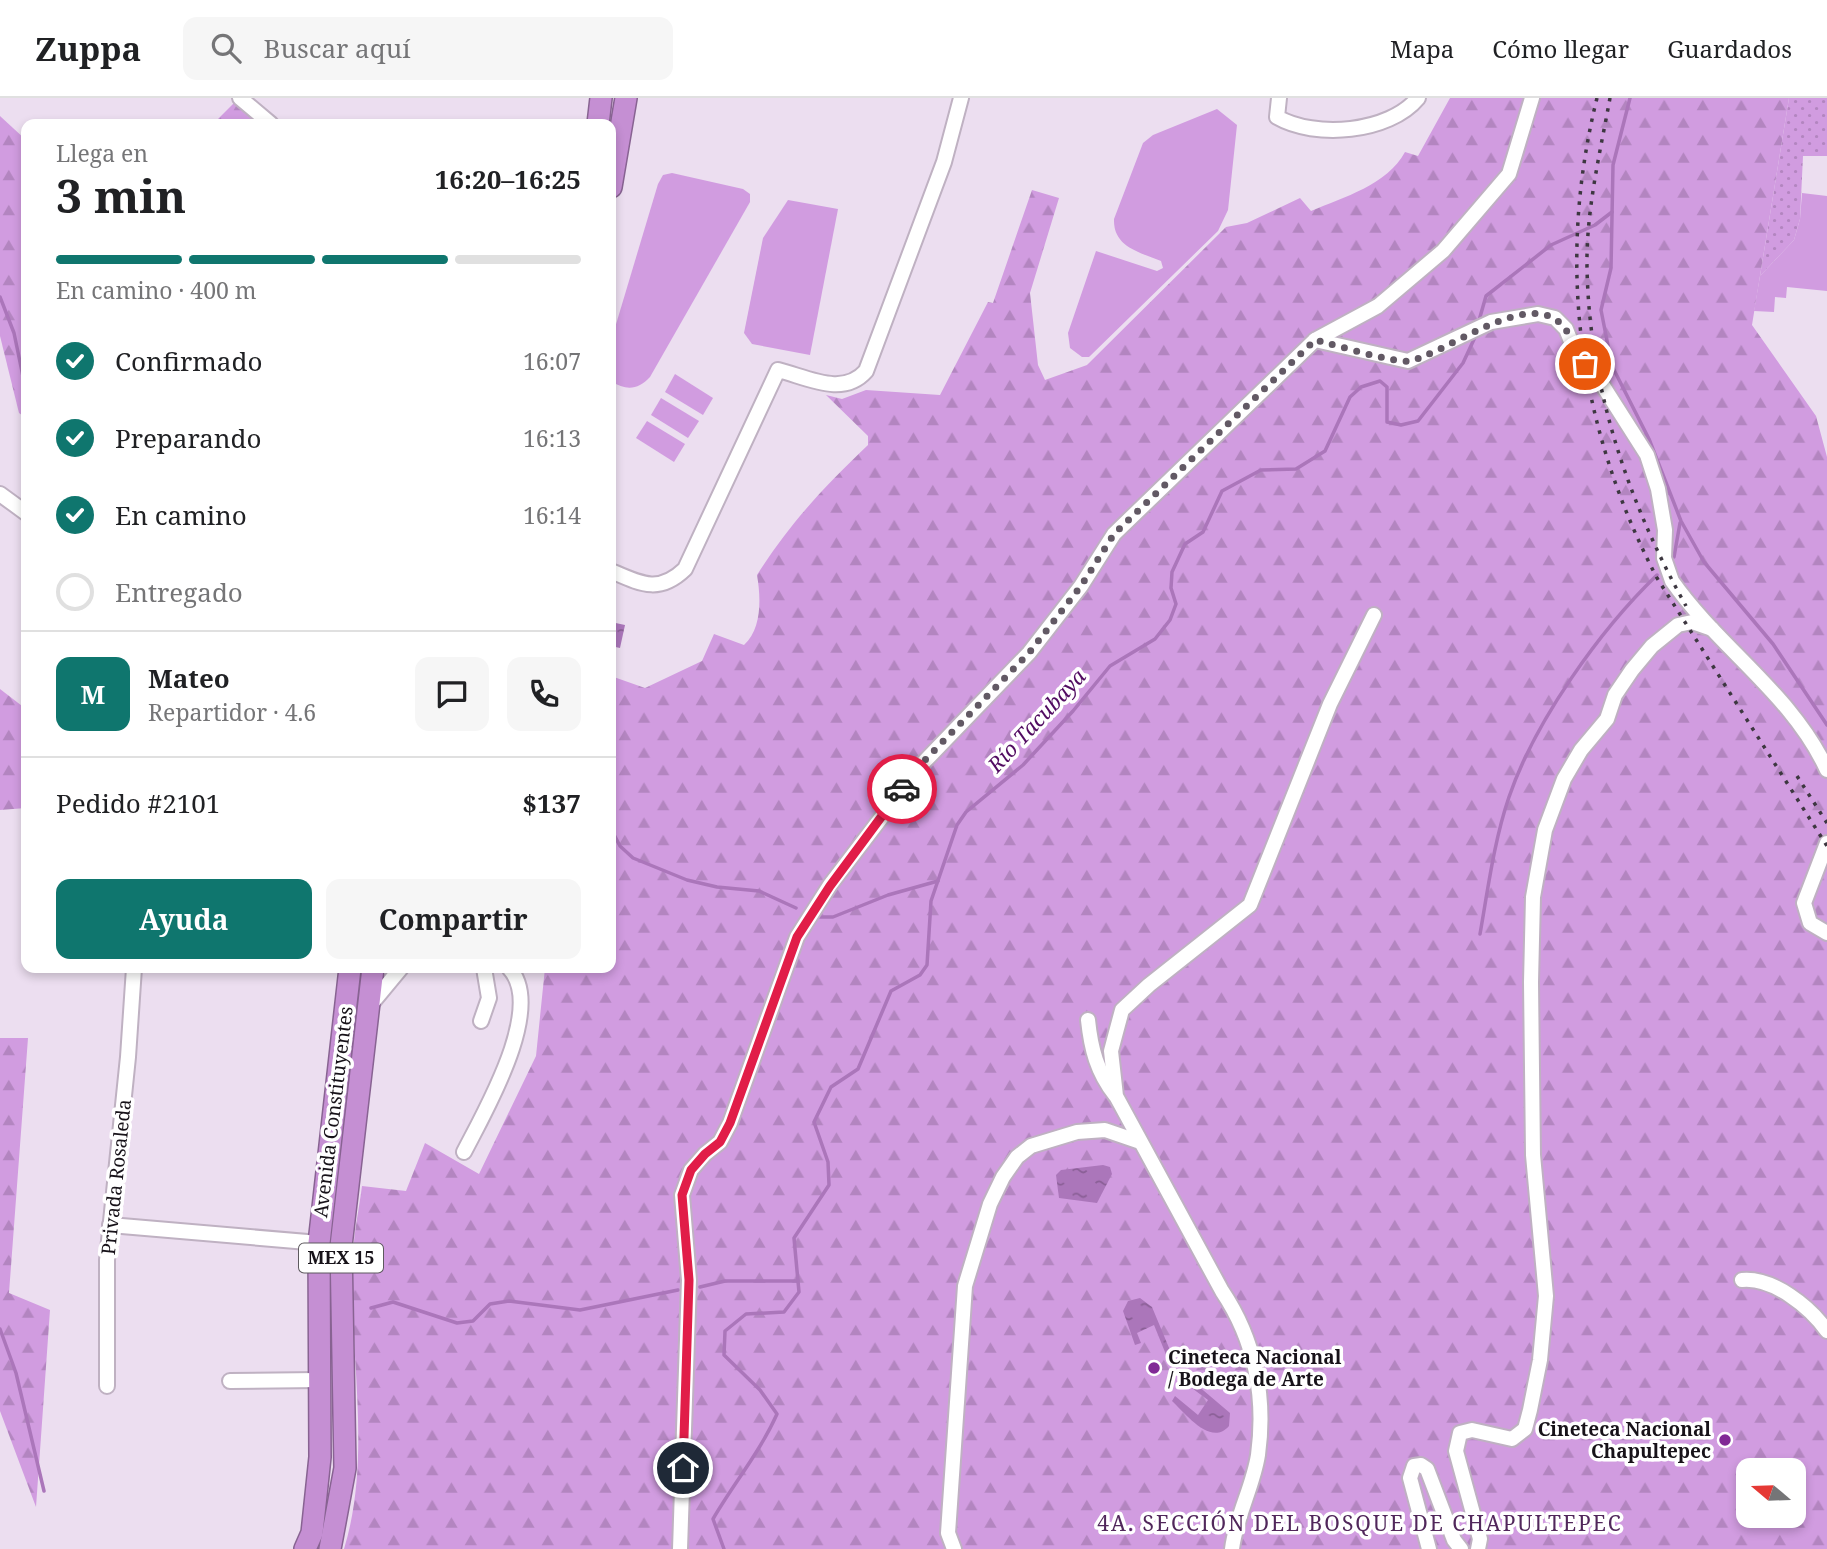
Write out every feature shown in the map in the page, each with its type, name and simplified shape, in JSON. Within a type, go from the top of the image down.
[{"type":"highway","points":[[599,119],[601,98]]},
{"type":"highway","points":[[616,155],[625,98]]},
{"type":"highway","name":"Avenida Constituyentes","points":[[305,1549],[312,1533],[318,1495],[319,1243],[349,973]]},
{"type":"highway","name":"Avenida Constituyentes","points":[[330,1549],[345,1468],[341,1247],[372,973]]},
{"type":"street","points":[[240,98],[265,119]]},
{"type":"street","points":[[616,573],[657,586],[671,582],[685,569],[778,370],[842,386],[856,382],[866,371],[944,162],[961,98]]},
{"type":"street","points":[[1279,98],[1277,117],[1292,126],[1330,132],[1387,120],[1418,98]]},
{"type":"street","points":[[680,1549],[689,1280],[682,1195],[691,1170],[720,1142],[730,1123],[797,937],[830,886],[923,762],[1029,653],[1081,586],[1114,534],[1315,340],[1378,306],[1443,251],[1509,174],[1532,98]]},
{"type":"street","points":[[1315,340],[1408,362],[1442,348],[1491,322],[1544,314],[1555,318],[1566,329],[1574,349],[1598,378],[1651,466],[1664,520],[1664,558],[1668,574],[1677,588],[1794,716],[1815,745],[1827,770]]},
{"type":"street","points":[[0,494],[21,509]]},
{"type":"street","points":[[1116,1096],[1111,1051],[1122,1010],[1149,985],[1251,905],[1330,704],[1374,615]]},
{"type":"street","points":[[1478,1549],[1480,1539],[1456,1451],[1460,1433],[1472,1430],[1513,1439],[1525,1429],[1540,1360],[1546,1296],[1533,1155],[1531,982],[1533,897],[1545,830],[1564,779],[1581,750],[1607,719],[1615,695],[1626,678],[1651,646],[1678,625],[1692,622],[1716,631]]},
{"type":"street","points":[[1827,843],[1804,903],[1810,923],[1827,933]]},
{"type":"street","name":"Privada Rosaleda","points":[[107,1386],[107,1260],[134,973]]},
{"type":"street","points":[[369,1007],[397,973]]},
{"type":"street","points":[[481,1021],[489,998],[485,973]]},
{"type":"street","points":[[464,1152],[487,1107],[523,1010],[517,978],[513,973]]},
{"type":"street","points":[[1088,1020],[1090,1042],[1100,1076],[1116,1096],[1240,1318],[1260,1380],[1258,1457],[1235,1527],[1232,1549]]},
{"type":"street","points":[[954,1549],[948,1533],[965,1286],[990,1204],[1017,1157],[1031,1146],[1077,1132],[1105,1130],[1140,1142]]},
{"type":"street","points":[[110,1226],[319,1243]]},
{"type":"street","points":[[1742,1280],[1762,1282],[1788,1296],[1827,1331]]},
{"type":"street","points":[[230,1381],[318,1380]]},
{"type":"street","points":[[1429,1549],[1410,1478],[1414,1466],[1421,1465],[1427,1469],[1454,1540],[1461,1549]]},
{"type":"green space","points":[[1450,98],[1789,98],[1752,325],[1816,416],[1827,457],[1827,1549],[344,1549],[353,1513],[357,1477],[358,1403],[352,1292],[355,1229],[362,1186],[406,1191],[425,1143],[479,1174],[536,1056],[544,973],[616,973],[616,678],[645,688],[702,661],[714,634],[744,645],[750,638],[759,613],[757,575],[808,506],[868,445],[868,436],[826,395],[842,399],[866,390],[940,395],[988,302],[993,303],[1032,190],[1059,198],[1030,293],[1038,365],[1045,380],[1087,365],[1226,227],[1247,223],[1300,198],[1311,211],[1364,189],[1397,163],[1405,152],[1418,156]]},
{"type":"green space","points":[[1789,98],[1827,98],[1827,156],[1803,156],[1800,219],[1794,240],[1760,276]]},
{"type":"green space","points":[[234,103],[254,119],[218,119]]},
{"type":"green space","points":[[1217,109],[1237,125],[1228,210],[1218,231],[1089,357],[1082,357],[1070,348],[1068,333],[1096,251],[1157,271],[1163,268],[1161,261],[1136,251],[1123,242],[1115,228],[1114,219],[1143,143],[1153,135]]},
{"type":"green space","points":[[0,116],[21,135],[21,414],[0,336]]},
{"type":"green space","points":[[672,173],[743,189],[750,194],[750,202],[650,377],[641,385],[627,388],[616,383],[616,324],[663,175]]},
{"type":"green space","points":[[1802,193],[1827,196],[1827,291],[1787,287],[1786,298],[1775,297],[1774,312],[1754,311],[1760,276],[1794,240],[1800,219]]},
{"type":"green space","points":[[788,200],[838,209],[810,355],[752,344],[744,333],[763,238]]},
{"type":"green space","points":[[675,374],[713,398],[703,415],[665,392]]},
{"type":"green space","points":[[661,398],[699,421],[688,438],[651,415]]},
{"type":"green space","points":[[647,421],[685,444],[674,462],[636,438]]},
{"type":"green space","points":[[0,689],[21,705],[21,808],[0,810]]},
{"type":"green space","points":[[0,1038],[28,1038],[9,1293],[50,1310],[36,1507],[0,1411]]},
{"type":"water","points":[[616,623],[625,625],[620,648],[616,647]]},
{"type":"water","points":[[1103,1165],[1110,1167],[1112,1174],[1097,1203],[1059,1198],[1056,1175],[1061,1170]]},
{"type":"water","points":[[1140,1298],[1152,1307],[1172,1355],[1167,1357],[1154,1325],[1137,1333],[1141,1343],[1135,1345],[1123,1311],[1128,1301]]},
{"type":"water","points":[[1190,1379],[1230,1413],[1229,1426],[1214,1433],[1207,1431],[1172,1401],[1175,1396],[1198,1415],[1208,1400],[1185,1383]]},
{"type":"waterway","points":[[1630,98],[1613,165],[1611,268],[1601,310],[1612,366],[1649,439],[1681,521],[1704,562],[1773,644],[1827,725]]},
{"type":"waterway","name":"Río Tacubaya","points":[[1478,324],[1486,296],[1551,245],[1595,225],[1612,212]]},
{"type":"waterway","points":[[0,297],[14,333],[21,367]]},
{"type":"waterway","name":"Río Tacubaya","points":[[724,1549],[713,1519],[777,1414],[760,1390],[724,1355],[725,1331],[746,1314],[784,1312],[799,1292],[794,1238],[829,1185],[828,1162],[814,1122],[831,1087],[858,1069],[891,991],[920,975],[927,965],[931,901],[957,825],[966,812],[1023,765],[1110,666],[1155,639],[1170,620],[1176,604],[1171,588],[1172,572],[1185,544],[1203,532],[1222,491],[1261,470],[1296,469],[1325,451],[1350,397],[1361,387],[1380,381],[1387,387],[1387,422],[1401,425],[1418,421],[1463,363],[1476,335]]},
{"type":"waterway","points":[[1674,557],[1680,523]]},
{"type":"waterway","points":[[1480,934],[1499,831],[1520,768],[1571,678],[1613,622],[1657,575]]},
{"type":"waterway","points":[[616,838],[633,858],[687,880],[717,887],[759,891],[796,908]]},
{"type":"waterway","points":[[818,917],[833,917],[888,895],[938,881]]},
{"type":"waterway","points":[[700,1287],[725,1281],[798,1281]]},
{"type":"waterway","points":[[371,1308],[393,1302],[457,1323],[473,1321],[490,1304],[509,1301],[580,1310],[678,1290]]},
{"type":"waterway","points":[[0,1329],[16,1373],[44,1491]]},
{"type":"railway","points":[[1597,98],[1585,160],[1578,221],[1577,283],[1582,343],[1592,403],[1609,462],[1630,521],[1657,578],[1827,846]]},
{"type":"railway","points":[[1610,98],[1594,182],[1587,246],[1589,312],[1595,356],[1604,400],[1630,485],[1646,526],[1686,606]]},
{"type":"railway","points":[[1797,776],[1827,823]]},
{"type":"way so far","points":[[902,789],[923,762],[1029,653],[1081,586],[1114,534],[1315,340],[1408,362],[1442,348],[1491,322],[1544,314],[1555,318],[1566,329],[1574,349],[1585,364]]},
{"type":"place","name":"Cineteca Nacional / Bodega de Arte","points":[[1154,1368]]},
{"type":"place","name":"Cineteca Nacional Chapultepec","points":[[1725,1440]]},
{"type":"district","name":"4A. SECCIÓN DEL BOSQUE DE CHAPULTEPEC","points":[[1360,1524]]},
{"type":"route","points":[[683,1468],[689,1280],[682,1195],[691,1170],[720,1142],[730,1123],[797,937],[830,886],[902,789]]}]
